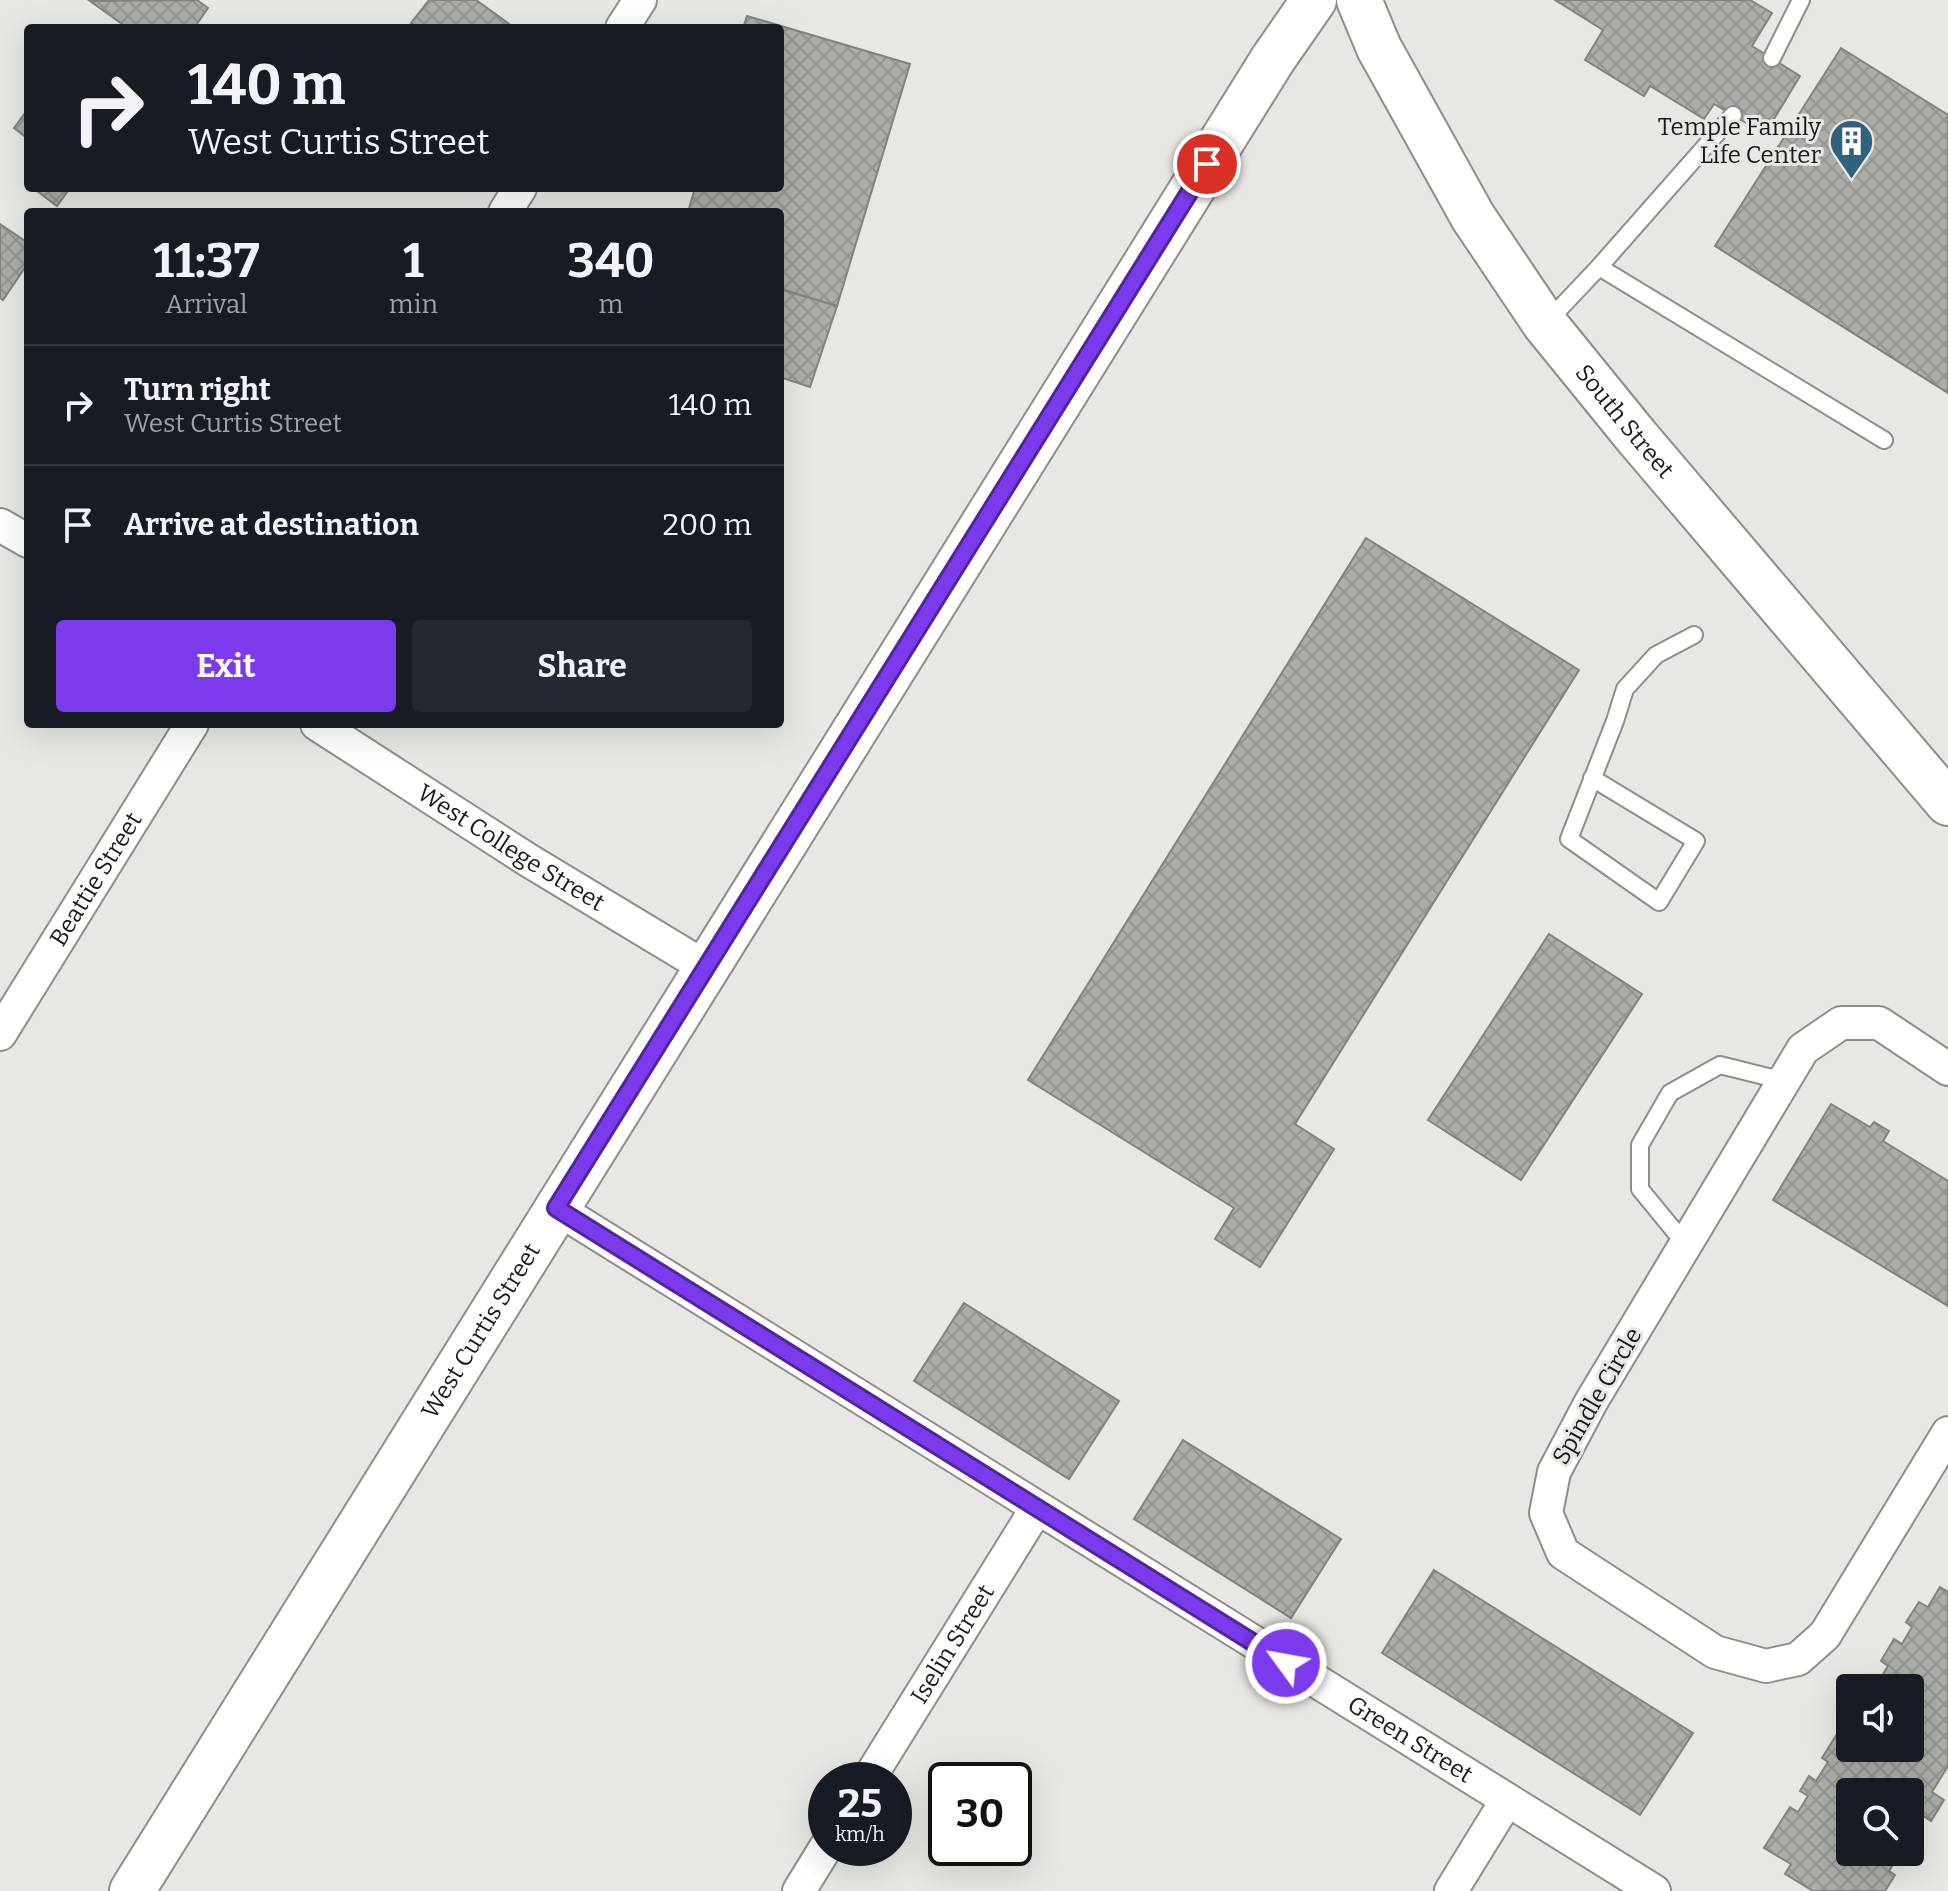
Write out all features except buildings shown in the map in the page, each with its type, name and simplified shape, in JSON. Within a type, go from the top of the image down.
[{"type":"street","points":[[625,24],[640,0]]},
{"type":"street","name":"West Curtis Street","points":[[132,1891],[1264,72],[1314,0]]},
{"type":"street","name":"South Street","points":[[1359,0],[1379,48],[1473,217],[1545,324],[1636,436],[1948,803]]},
{"type":"street","points":[[0,525],[24,539]]},
{"type":"street","name":"Beattie Street","points":[[0,1034],[190,728]]},
{"type":"street","name":"West College Street","points":[[323,728],[528,860],[707,968]]},
{"type":"street","name":"Spindle Circle","points":[[1948,1069],[1879,1023],[1841,1023],[1803,1049],[1591,1402],[1554,1472],[1546,1513],[1563,1553],[1715,1652],[1766,1666],[1798,1659],[1825,1635],[1948,1433]]},
{"type":"street","name":"Green Street","points":[[556,1208],[1654,1891]]},
{"type":"street","name":"Iselin Street","points":[[879,1762],[1037,1508]]},
{"type":"street","points":[[1451,1891],[1507,1800]]},
{"type":"street","points":[[799,1891],[814,1866]]},
{"type":"lane","points":[[1772,58],[1801,0]]},
{"type":"lane","points":[[1545,324],[1733,115]]},
{"type":"lane","points":[[1599,267],[1884,440]]},
{"type":"lane","points":[[1592,778],[1696,841],[1659,902],[1569,839],[1625,689],[1656,655],[1694,635]]},
{"type":"lane","points":[[1686,1245],[1640,1189],[1640,1145],[1670,1093],[1720,1065],[1784,1081]]},
{"type":"place","name":"Temple Family Life Center","points":[[1852,180]]},
{"type":"route","points":[[1207,164],[556,1208],[1286,1663]]}]
